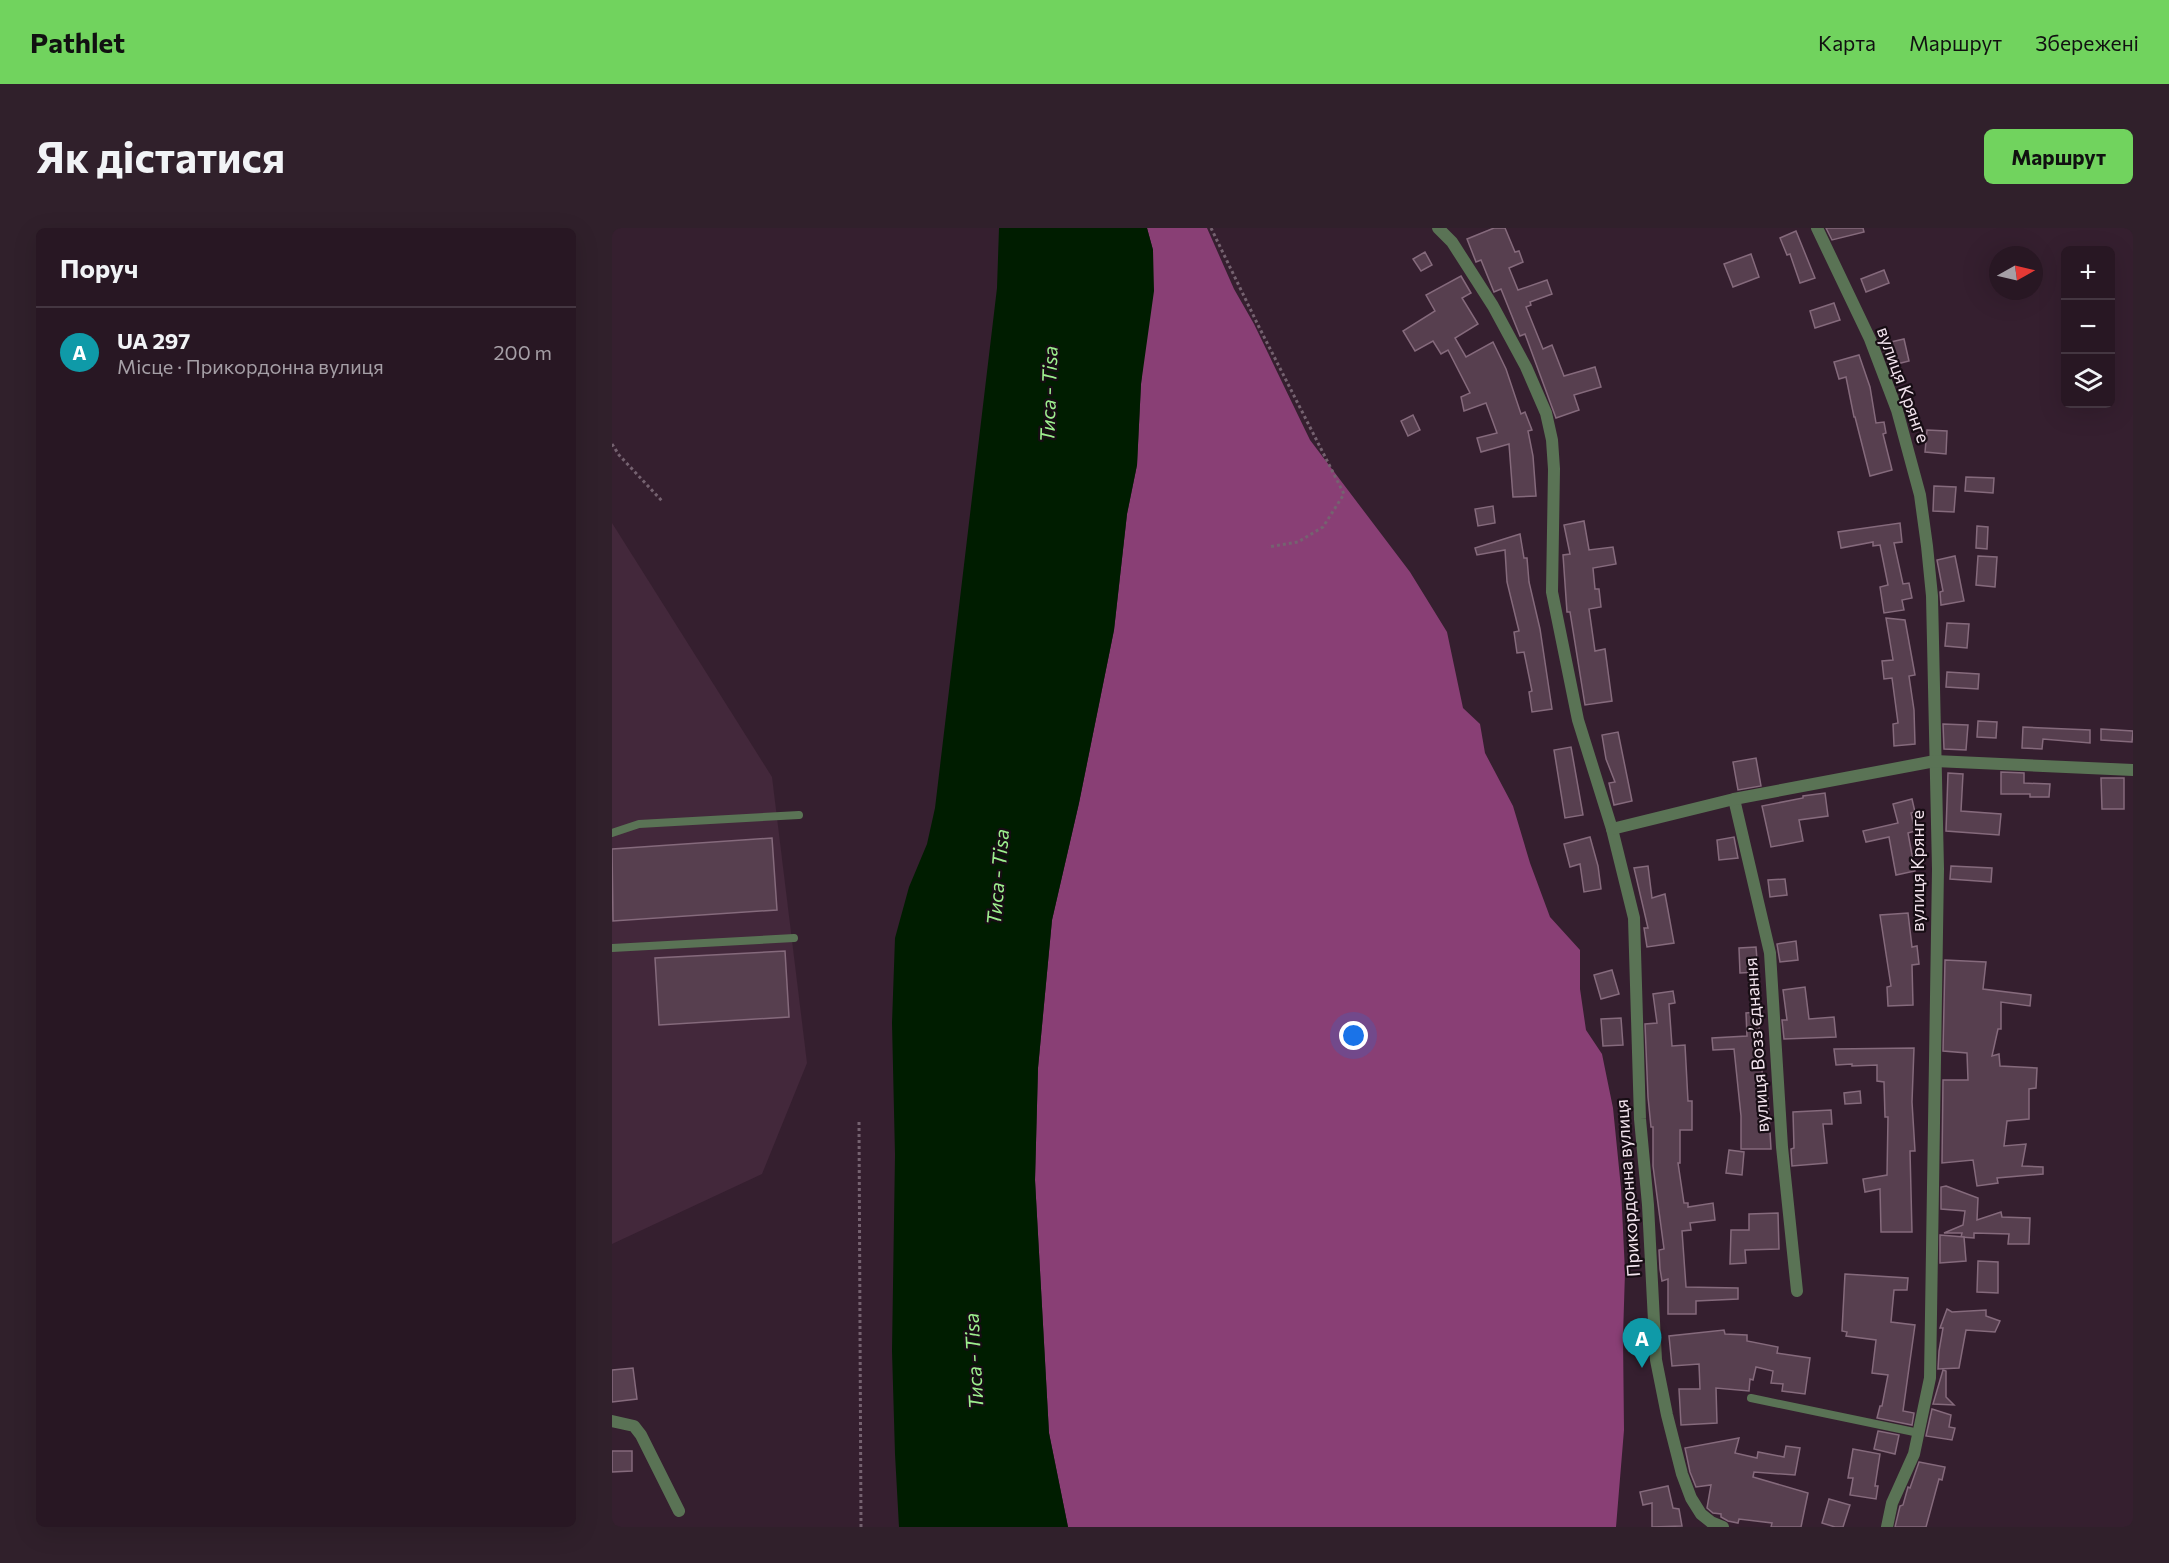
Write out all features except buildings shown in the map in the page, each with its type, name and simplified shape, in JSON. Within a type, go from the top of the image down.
[{"type":"street","name":"Прикордонна вулиця","points":[[1438,228],[1452,242],[1493,306],[1526,367],[1546,413],[1552,440],[1554,469],[1552,592],[1578,720],[1612,829],[1634,918],[1640,1119],[1648,1205],[1656,1360],[1682,1474],[1691,1498],[1701,1514],[1711,1522],[1723,1527]]},
{"type":"street","name":"вулиця Крянге","points":[[1817,228],[1870,339],[1897,410],[1920,495],[1932,596],[1938,869],[1930,1377],[1914,1454],[1892,1503],[1887,1527]]},
{"type":"street","points":[[1612,829],[1734,799],[1935,761],[2133,770]]},
{"type":"street","name":"вулиця Воззʼєднання","points":[[1734,799],[1770,953],[1782,1147],[1797,1291]]},
{"type":"street","points":[[612,1421],[634,1426],[641,1435],[679,1511]]},
{"type":"lane","points":[[612,833],[639,824],[799,815]]},
{"type":"lane","points":[[612,948],[794,938]]},
{"type":"lane","points":[[1751,1398],[1919,1433]]},
{"type":"path","points":[[1211,228],[1258,327],[1344,494],[1323,527],[1298,542],[1268,547]]},
{"type":"path","points":[[612,444],[619,455],[662,501]]},
{"type":"path","points":[[859,1122],[861,1527]]},
{"type":"shaded area","points":[[1147,228],[1207,228],[1234,289],[1254,324],[1310,440],[1410,572],[1447,632],[1463,708],[1480,724],[1485,753],[1513,806],[1530,863],[1550,917],[1580,950],[1580,989],[1586,1030],[1602,1054],[1613,1108],[1621,1188],[1625,1272],[1624,1430],[1616,1527],[1068,1527],[1049,1433],[1035,1180],[1038,1068],[1052,920],[1079,803],[1114,630],[1127,514],[1137,465],[1141,384],[1153,250]]},
{"type":"shaded area","points":[[612,523],[772,777],[807,1063],[762,1174],[612,1244]]},
{"type":"water","name":"Тиса - Tisa","points":[[999,228],[1147,228],[1153,250],[1154,291],[1141,384],[1137,465],[1127,514],[1114,630],[1079,803],[1052,920],[1038,1068],[1035,1180],[1049,1433],[1068,1527],[899,1527],[892,1351],[895,1155],[892,1023],[895,938],[909,887],[927,844],[935,808],[997,288]]},
{"type":"place","name":"UA 297","points":[[1642,1368]]}]
